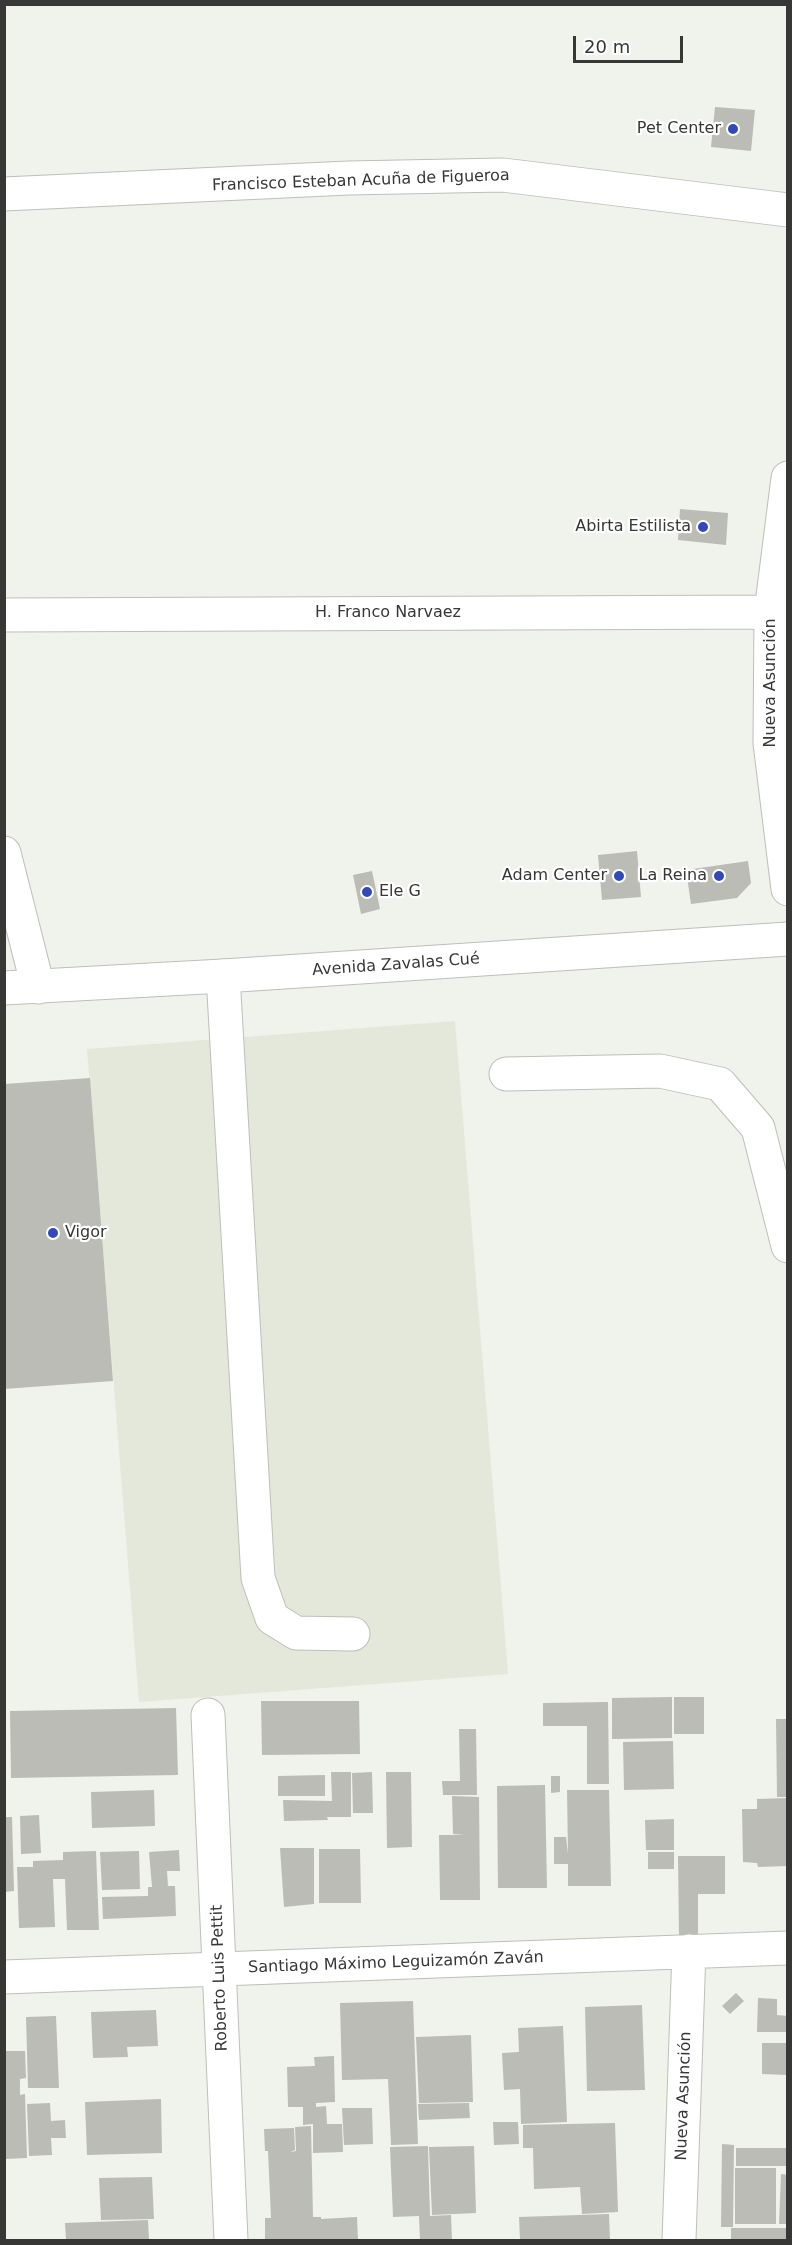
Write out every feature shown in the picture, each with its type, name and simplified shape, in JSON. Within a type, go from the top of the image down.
[{"type":"street","name":"Francisco Esteban Acuña de Figueroa","points":[[4,194],[350,178],[503,175],[788,210]]},
{"type":"street","name":"Nueva Asunción","points":[[788,478],[770,744],[788,889]]},
{"type":"street","name":"H. Franco Narvaez","points":[[4,615],[779,613]]},
{"type":"street","points":[[4,853],[38,987]]},
{"type":"street","name":"Avenida Zavalas Cué","points":[[4,988],[788,939]]},
{"type":"street","points":[[223,976],[258,1578],[272,1618],[296,1633],[352,1634]]},
{"type":"street","points":[[506,1074],[660,1071],[720,1084],[758,1128],[788,1246]]},
{"type":"street","name":"Roberto Luis Pettit","points":[[208,1715],[231,2241]]},
{"type":"street","name":"Santiago Máximo Leguizamón Zaván","points":[[4,1977],[220,1971],[788,1948]]},
{"type":"street","name":"Nueva Asunción","points":[[679,2241],[689,1951]]},
{"type":"shaded area","points":[[455,1021],[508,1674],[139,1702],[87,1049]]},
{"type":"building","name":"Pet Center","points":[[715,107],[755,110],[751,151],[711,147]]},
{"type":"building","name":"Abirta Estilista","points":[[680,509],[728,513],[726,545],[678,540]]},
{"type":"building","name":"Adam Center","points":[[637,851],[641,897],[602,900],[598,855]]},
{"type":"building","name":"La Reina","points":[[748,861],[751,883],[737,898],[691,904],[686,870]]},
{"type":"building","name":"Ele G","points":[[372,871],[380,909],[361,914],[353,875]]},
{"type":"building","name":"Vigor","points":[[90,1078],[113,1381],[4,1389],[4,1084]]},
{"type":"building","points":[[672,1697],[672,1738],[612,1739],[612,1698]]},
{"type":"building","points":[[674,1697],[704,1697],[704,1734],[674,1734]]},
{"type":"building","points":[[261,1701],[359,1701],[360,1754],[262,1755]]},
{"type":"building","points":[[608,1702],[609,1784],[587,1784],[587,1726],[543,1726],[543,1703]]},
{"type":"building","points":[[176,1708],[178,1775],[11,1778],[10,1711]]},
{"type":"building","points":[[776,1719],[788,1719],[788,1797],[777,1797]]},
{"type":"building","points":[[459,1729],[476,1729],[477,1795],[443,1795],[442,1781],[460,1781]]},
{"type":"building","points":[[673,1741],[674,1789],[624,1790],[623,1742]]},
{"type":"building","points":[[331,1772],[351,1772],[351,1817],[284,1821],[283,1800],[332,1801]]},
{"type":"building","points":[[372,1772],[373,1813],[353,1813],[352,1773]]},
{"type":"building","points":[[386,1772],[411,1772],[412,1847],[387,1848]]},
{"type":"building","points":[[325,1775],[325,1796],[278,1796],[278,1776]]},
{"type":"building","points":[[551,1776],[560,1776],[560,1792],[551,1793]]},
{"type":"building","points":[[545,1785],[547,1888],[498,1888],[497,1786]]},
{"type":"building","points":[[154,1790],[155,1826],[92,1828],[91,1792]]},
{"type":"building","points":[[567,1790],[609,1790],[611,1886],[568,1886],[568,1864],[554,1864],[554,1837],[566,1837],[568,1854]]},
{"type":"building","points":[[452,1796],[479,1797],[480,1900],[440,1900],[439,1835],[464,1835],[453,1834]]},
{"type":"building","points":[[788,1798],[788,1866],[758,1867],[757,1863],[743,1862],[742,1809],[757,1809],[757,1799]]},
{"type":"building","points":[[39,1815],[41,1853],[21,1854],[20,1816]]},
{"type":"building","points":[[4,1817],[12,1817],[14,1891],[4,1892]]},
{"type":"building","points":[[674,1819],[674,1850],[646,1850],[645,1820]]},
{"type":"building","points":[[280,1848],[314,1848],[314,1904],[284,1907]]},
{"type":"building","points":[[319,1849],[360,1849],[361,1903],[319,1903]]},
{"type":"building","points":[[179,1850],[180,1871],[167,1871],[168,1886],[175,1886],[176,1916],[103,1919],[102,1897],[148,1896],[148,1887],[152,1887],[149,1852]]},
{"type":"building","points":[[96,1851],[99,1930],[67,1930],[65,1879],[53,1879],[55,1927],[19,1928],[17,1867],[33,1867],[33,1861],[63,1860],[63,1852]]},
{"type":"building","points":[[139,1851],[140,1889],[102,1890],[100,1852]]},
{"type":"building","points":[[648,1852],[674,1852],[674,1869],[648,1869]]},
{"type":"building","points":[[678,1856],[725,1856],[725,1894],[698,1894],[698,1936],[679,1936]]},
{"type":"building","points":[[736,1993],[744,2001],[730,2014],[722,2006]]},
{"type":"building","points":[[758,1998],[777,1999],[777,2015],[788,2016],[788,2032],[757,2032]]},
{"type":"building","points":[[413,2001],[418,2144],[391,2145],[388,2079],[342,2080],[340,2003]]},
{"type":"building","points":[[642,2005],[645,2090],[587,2091],[585,2007]]},
{"type":"building","points":[[156,2010],[158,2046],[127,2047],[128,2057],[93,2058],[91,2012]]},
{"type":"building","points":[[56,2016],[59,2088],[28,2088],[26,2017]]},
{"type":"building","points":[[563,2026],[567,2122],[521,2124],[520,2089],[504,2090],[502,2053],[519,2052],[518,2028]]},
{"type":"building","points":[[471,2035],[473,2102],[419,2103],[416,2037]]},
{"type":"building","points":[[762,2043],[788,2043],[788,2075],[762,2074]]},
{"type":"building","points":[[4,2051],[25,2051],[26,2078],[20,2079],[20,2095],[25,2094],[27,2158],[4,2159]]},
{"type":"building","points":[[334,2056],[335,2102],[316,2103],[316,2107],[326,2106],[327,2124],[342,2124],[343,2152],[313,2153],[313,2124],[303,2125],[303,2107],[288,2107],[287,2067],[315,2066],[314,2057]]},
{"type":"building","points":[[161,2099],[162,2153],[87,2155],[85,2102]]},
{"type":"building","points":[[50,2103],[51,2121],[65,2120],[66,2138],[51,2138],[52,2155],[29,2156],[27,2104]]},
{"type":"building","points":[[469,2103],[470,2118],[419,2120],[418,2104]]},
{"type":"building","points":[[342,2108],[372,2108],[373,2144],[344,2145]]},
{"type":"building","points":[[493,2122],[518,2122],[519,2144],[494,2145]]},
{"type":"building","points":[[615,2123],[618,2212],[582,2214],[580,2187],[534,2189],[533,2148],[523,2148],[523,2125]]},
{"type":"building","points":[[311,2126],[313,2217],[321,2217],[321,2219],[357,2217],[358,2240],[265,2240],[265,2218],[271,2218],[268,2151],[265,2151],[264,2129],[294,2128],[295,2150],[290,2152],[296,2151],[295,2127]]},
{"type":"building","points":[[722,2144],[734,2145],[733,2227],[721,2227]]},
{"type":"building","points":[[428,2146],[430,2216],[451,2215],[452,2240],[420,2240],[419,2216],[393,2217],[390,2147]]},
{"type":"building","points":[[474,2146],[476,2213],[432,2215],[429,2147]]},
{"type":"building","points":[[736,2148],[788,2148],[788,2166],[736,2166]]},
{"type":"building","points":[[735,2168],[776,2168],[776,2224],[735,2224]]},
{"type":"building","points":[[781,2174],[788,2175],[788,2224],[779,2224]]},
{"type":"building","points":[[152,2177],[154,2219],[101,2220],[99,2178]]},
{"type":"building","points":[[609,2214],[610,2240],[520,2240],[519,2217]]},
{"type":"building","points":[[148,2220],[149,2240],[66,2240],[65,2223]]},
{"type":"building","points":[[731,2228],[788,2228],[788,2240],[731,2240]]},
{"type":"place","name":"Pet Center","points":[[733,129]]},
{"type":"place","name":"Abirta Estilista","points":[[703,527]]},
{"type":"place","name":"Adam Center","points":[[619,876]]},
{"type":"place","name":"La Reina","points":[[719,876]]},
{"type":"place","name":"Ele G","points":[[367,892]]},
{"type":"place","name":"Vigor","points":[[53,1233]]}]
